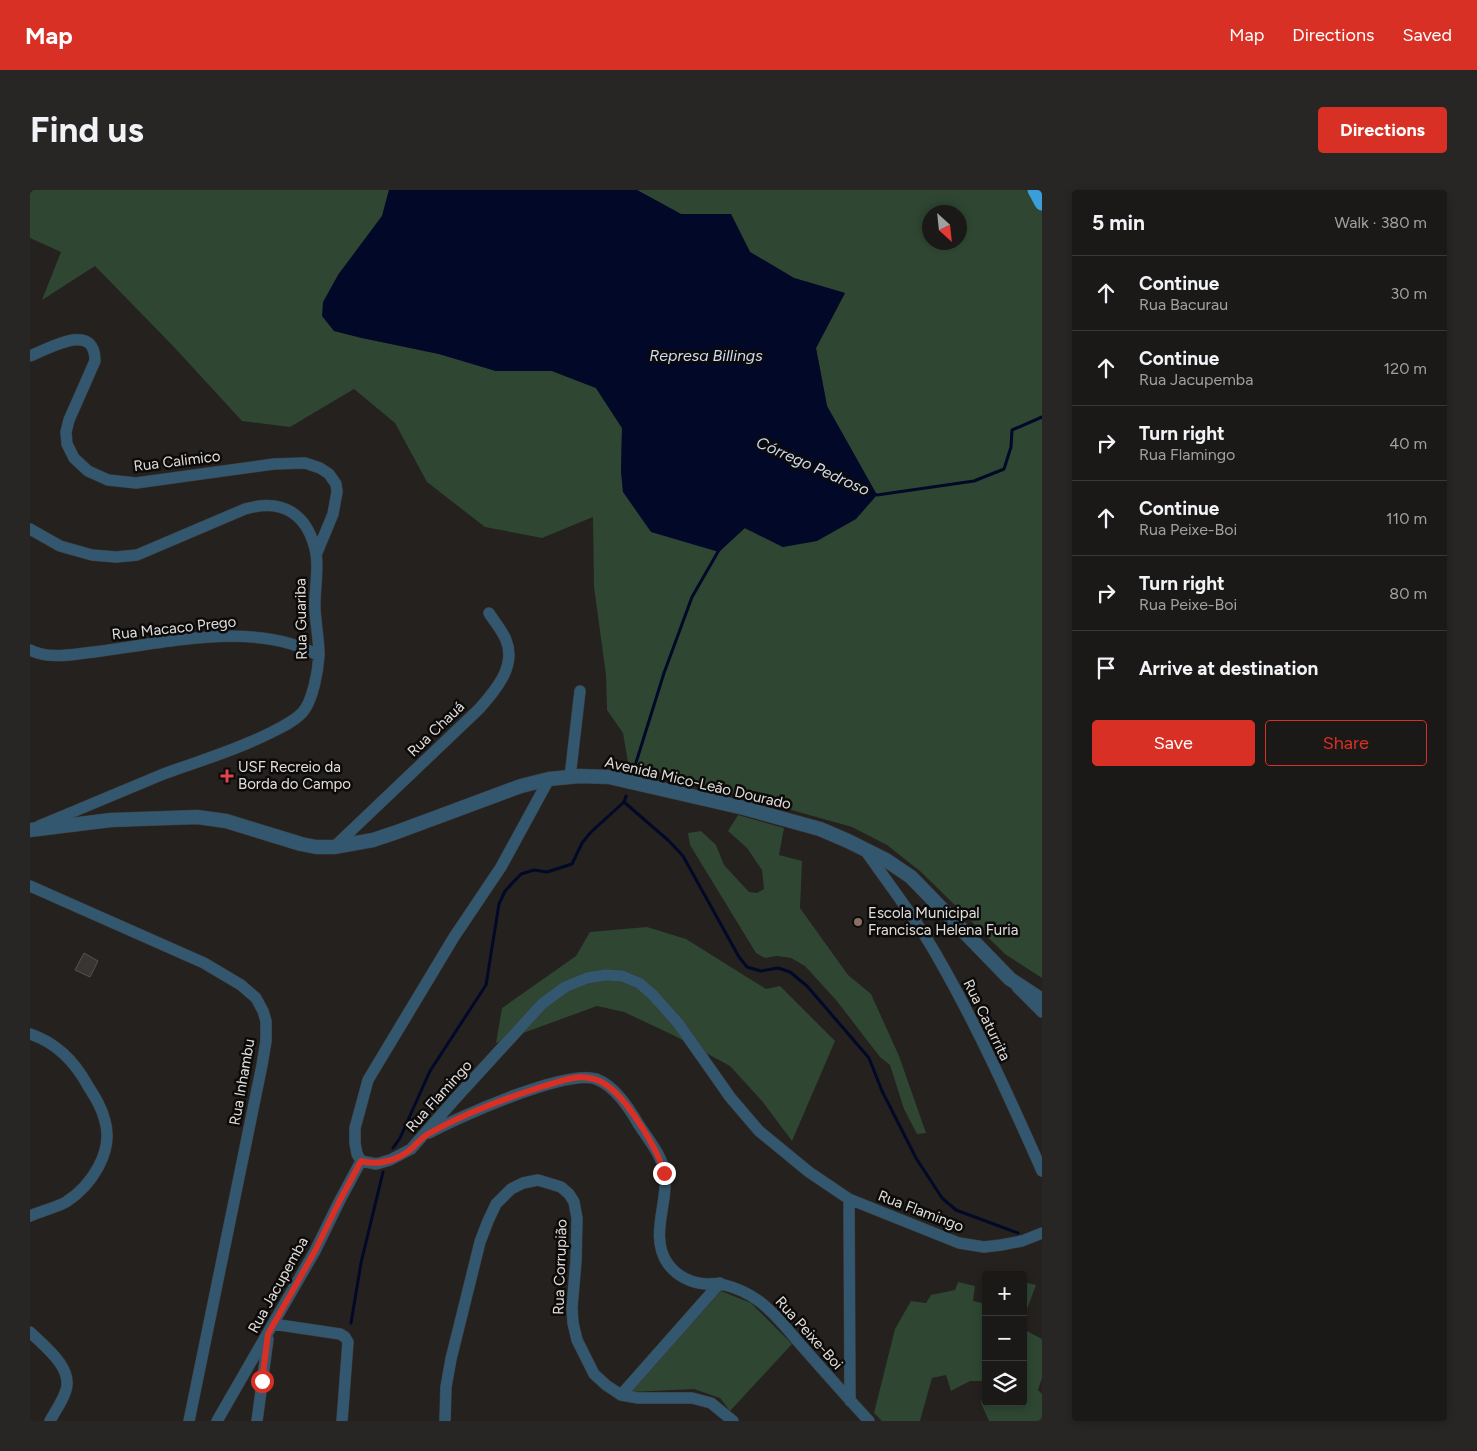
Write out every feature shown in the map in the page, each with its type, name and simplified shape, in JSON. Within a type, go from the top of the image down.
[{"type":"highway","points":[[1035,190],[1042,203]]},
{"type":"street","name":"Rua Calimico","points":[[30,356],[74,339],[84,340],[92,344],[95,352],[95,361],[69,420],[66,432],[67,444],[74,458],[88,471],[108,480],[136,483],[274,464],[305,463],[320,468],[329,474],[336,484],[338,492],[333,514],[316,555]]},
{"type":"street","name":"Rua Guariba","points":[[30,528],[60,546],[92,555],[116,557],[137,555],[244,509],[260,504],[279,506],[294,513],[304,522],[310,533],[316,555],[315,609],[319,656],[311,698],[303,712],[290,723],[248,744],[162,775],[30,830]]},
{"type":"street","name":"Rua Chauá","points":[[334,847],[495,692],[505,674],[508,654],[506,640],[489,612]]},
{"type":"street","name":"Rua Macaco Prego","points":[[30,650],[37,654],[56,656],[162,642],[255,636],[306,648],[319,656]]},
{"type":"street","points":[[570,777],[580,691]]},
{"type":"street","name":"Avenida Mico-Leão Dourado","points":[[30,830],[111,820],[197,817],[226,822],[301,844],[316,847],[334,847],[373,840],[498,794],[549,779],[609,776],[744,808],[820,829],[898,867],[928,894],[1010,980],[1042,1000]]},
{"type":"street","points":[[361,1161],[356,1154],[355,1128],[368,1080],[454,937],[501,867],[549,779]]},
{"type":"street","name":"Rua Caturrita","points":[[865,850],[893,889],[940,962],[965,1008],[1042,1171]]},
{"type":"street","points":[[893,889],[893,878],[898,867]]},
{"type":"street","name":"Rua Inhambu","points":[[30,886],[204,964],[241,985],[256,998],[266,1021],[266,1041],[262,1065],[189,1421]]},
{"type":"street","name":"Rua Flamingo","points":[[361,1161],[376,1164],[390,1160],[411,1149],[542,1004],[565,987],[586,978],[605,975],[622,976],[639,983],[652,994],[678,1023],[730,1097],[759,1131],[809,1172],[849,1199],[959,1243],[984,1246],[1001,1245],[1022,1241],[1042,1233]]},
{"type":"street","points":[[1010,980],[1042,1012]]},
{"type":"street","points":[[30,1034],[39,1037],[67,1056],[82,1076],[106,1122],[107,1138],[104,1153],[96,1172],[83,1189],[64,1203],[30,1216]]},
{"type":"street","name":"Rua Peixe-Boi","points":[[423,1136],[468,1114],[514,1096],[564,1080],[586,1077],[597,1080],[610,1088],[637,1122],[662,1162],[665,1186],[659,1229],[659,1244],[667,1263],[684,1278],[705,1284],[720,1283],[744,1292],[760,1301],[779,1319],[869,1421]]},
{"type":"street","name":"Rua Jacupemba","points":[[218,1421],[315,1251],[361,1161]]},
{"type":"street","name":"Rua Corrupião","points":[[445,1421],[446,1387],[451,1359],[480,1242],[488,1221],[496,1204],[511,1189],[523,1183],[538,1180],[561,1187],[574,1202],[577,1218],[572,1308],[573,1323],[577,1340],[594,1374],[606,1385],[621,1394],[638,1398],[692,1398],[711,1403],[733,1421]]},
{"type":"street","points":[[849,1199],[850,1401]]},
{"type":"street","points":[[621,1394],[720,1283]]},
{"type":"street","points":[[257,1421],[271,1329],[340,1334],[345,1337],[348,1342],[342,1421]]},
{"type":"street","points":[[30,1332],[61,1364],[67,1379],[67,1389],[50,1421]]},
{"type":"green space","points":[[30,190],[389,190],[382,216],[338,275],[334,331],[439,354],[496,371],[552,371],[596,388],[622,428],[621,471],[623,492],[744,528],[783,547],[877,495],[827,406],[816,348],[845,293],[794,278],[750,252],[731,214],[681,214],[637,190],[1042,190],[1042,978],[1005,954],[920,871],[887,845],[852,827],[652,771],[629,768],[623,733],[607,710],[606,675],[594,587],[593,517],[542,538],[485,527],[427,482],[395,423],[354,389],[290,427],[242,421],[173,346],[95,266],[42,300],[61,252],[30,238]]},
{"type":"green space","points":[[738,815],[784,828],[779,855],[802,861],[800,908],[848,975],[871,994],[899,1056],[926,1133],[917,1134],[904,1109],[890,1065],[880,1057],[836,1000],[805,966],[791,958],[777,956],[765,958],[756,953],[690,845],[688,833],[701,831],[716,845],[724,865],[749,892],[757,893],[764,889],[762,870],[747,848],[728,831]]},
{"type":"green space","points":[[647,927],[686,939],[766,989],[780,986],[835,1041],[792,1141],[762,1101],[730,1066],[673,1035],[624,1012],[597,1006],[496,1043],[502,1008],[576,956],[590,932]]},
{"type":"green space","points":[[958,1282],[975,1286],[973,1301],[982,1303],[982,1381],[970,1381],[951,1391],[946,1375],[932,1378],[920,1421],[882,1421],[874,1413],[895,1329],[911,1301],[926,1303],[931,1295],[955,1290]]},
{"type":"green space","points":[[1027,1283],[1036,1285],[1027,1309]]},
{"type":"green space","points":[[721,1291],[751,1303],[792,1344],[730,1411],[720,1398],[694,1389],[630,1392]]},
{"type":"green space","points":[[1027,1331],[1042,1339],[1042,1378],[1038,1390],[1042,1394],[1042,1421],[989,1421],[982,1406],[1027,1406]]},
{"type":"water","name":"Represa Billings","points":[[389,190],[637,190],[681,214],[731,214],[750,252],[794,278],[845,293],[816,348],[827,406],[877,495],[856,519],[817,541],[783,547],[745,528],[719,552],[651,532],[623,492],[621,471],[622,428],[596,388],[552,371],[496,371],[439,354],[334,331],[322,316],[323,302],[338,275],[382,216]]},
{"type":"building","points":[[84,953],[98,961],[90,977],[75,970]]},
{"type":"waterway","name":"Córrego Pedroso","points":[[873,493],[877,495],[974,481],[1004,469],[1011,447],[1012,430],[1042,417]]},
{"type":"waterway","points":[[634,769],[664,673],[692,597],[719,550]]},
{"type":"waterway","points":[[393,1148],[400,1138],[430,1071],[486,985],[499,904],[505,891],[521,874],[534,870],[547,872],[572,864],[582,843],[591,832],[624,802],[626,796]]},
{"type":"waterway","points":[[624,802],[669,841],[683,856],[739,957],[747,967],[761,971],[778,968],[790,972],[807,986],[869,1058],[882,1091],[916,1158],[942,1198],[956,1210],[1018,1233]]},
{"type":"waterway","points":[[351,1323],[361,1263],[383,1172]]},
{"type":"place","name":"USF Recreio da Borda do Campo","points":[[227,776]]},
{"type":"place","name":"Escola Municipal Francisca Helena Furia","points":[[858,922]]},
{"type":"route","points":[[262,1381],[268,1334],[315,1251],[361,1161],[376,1164],[390,1160],[411,1149],[423,1136],[468,1114],[514,1096],[564,1080],[586,1077],[597,1080],[610,1088],[621,1100],[662,1162],[664,1173]]}]
